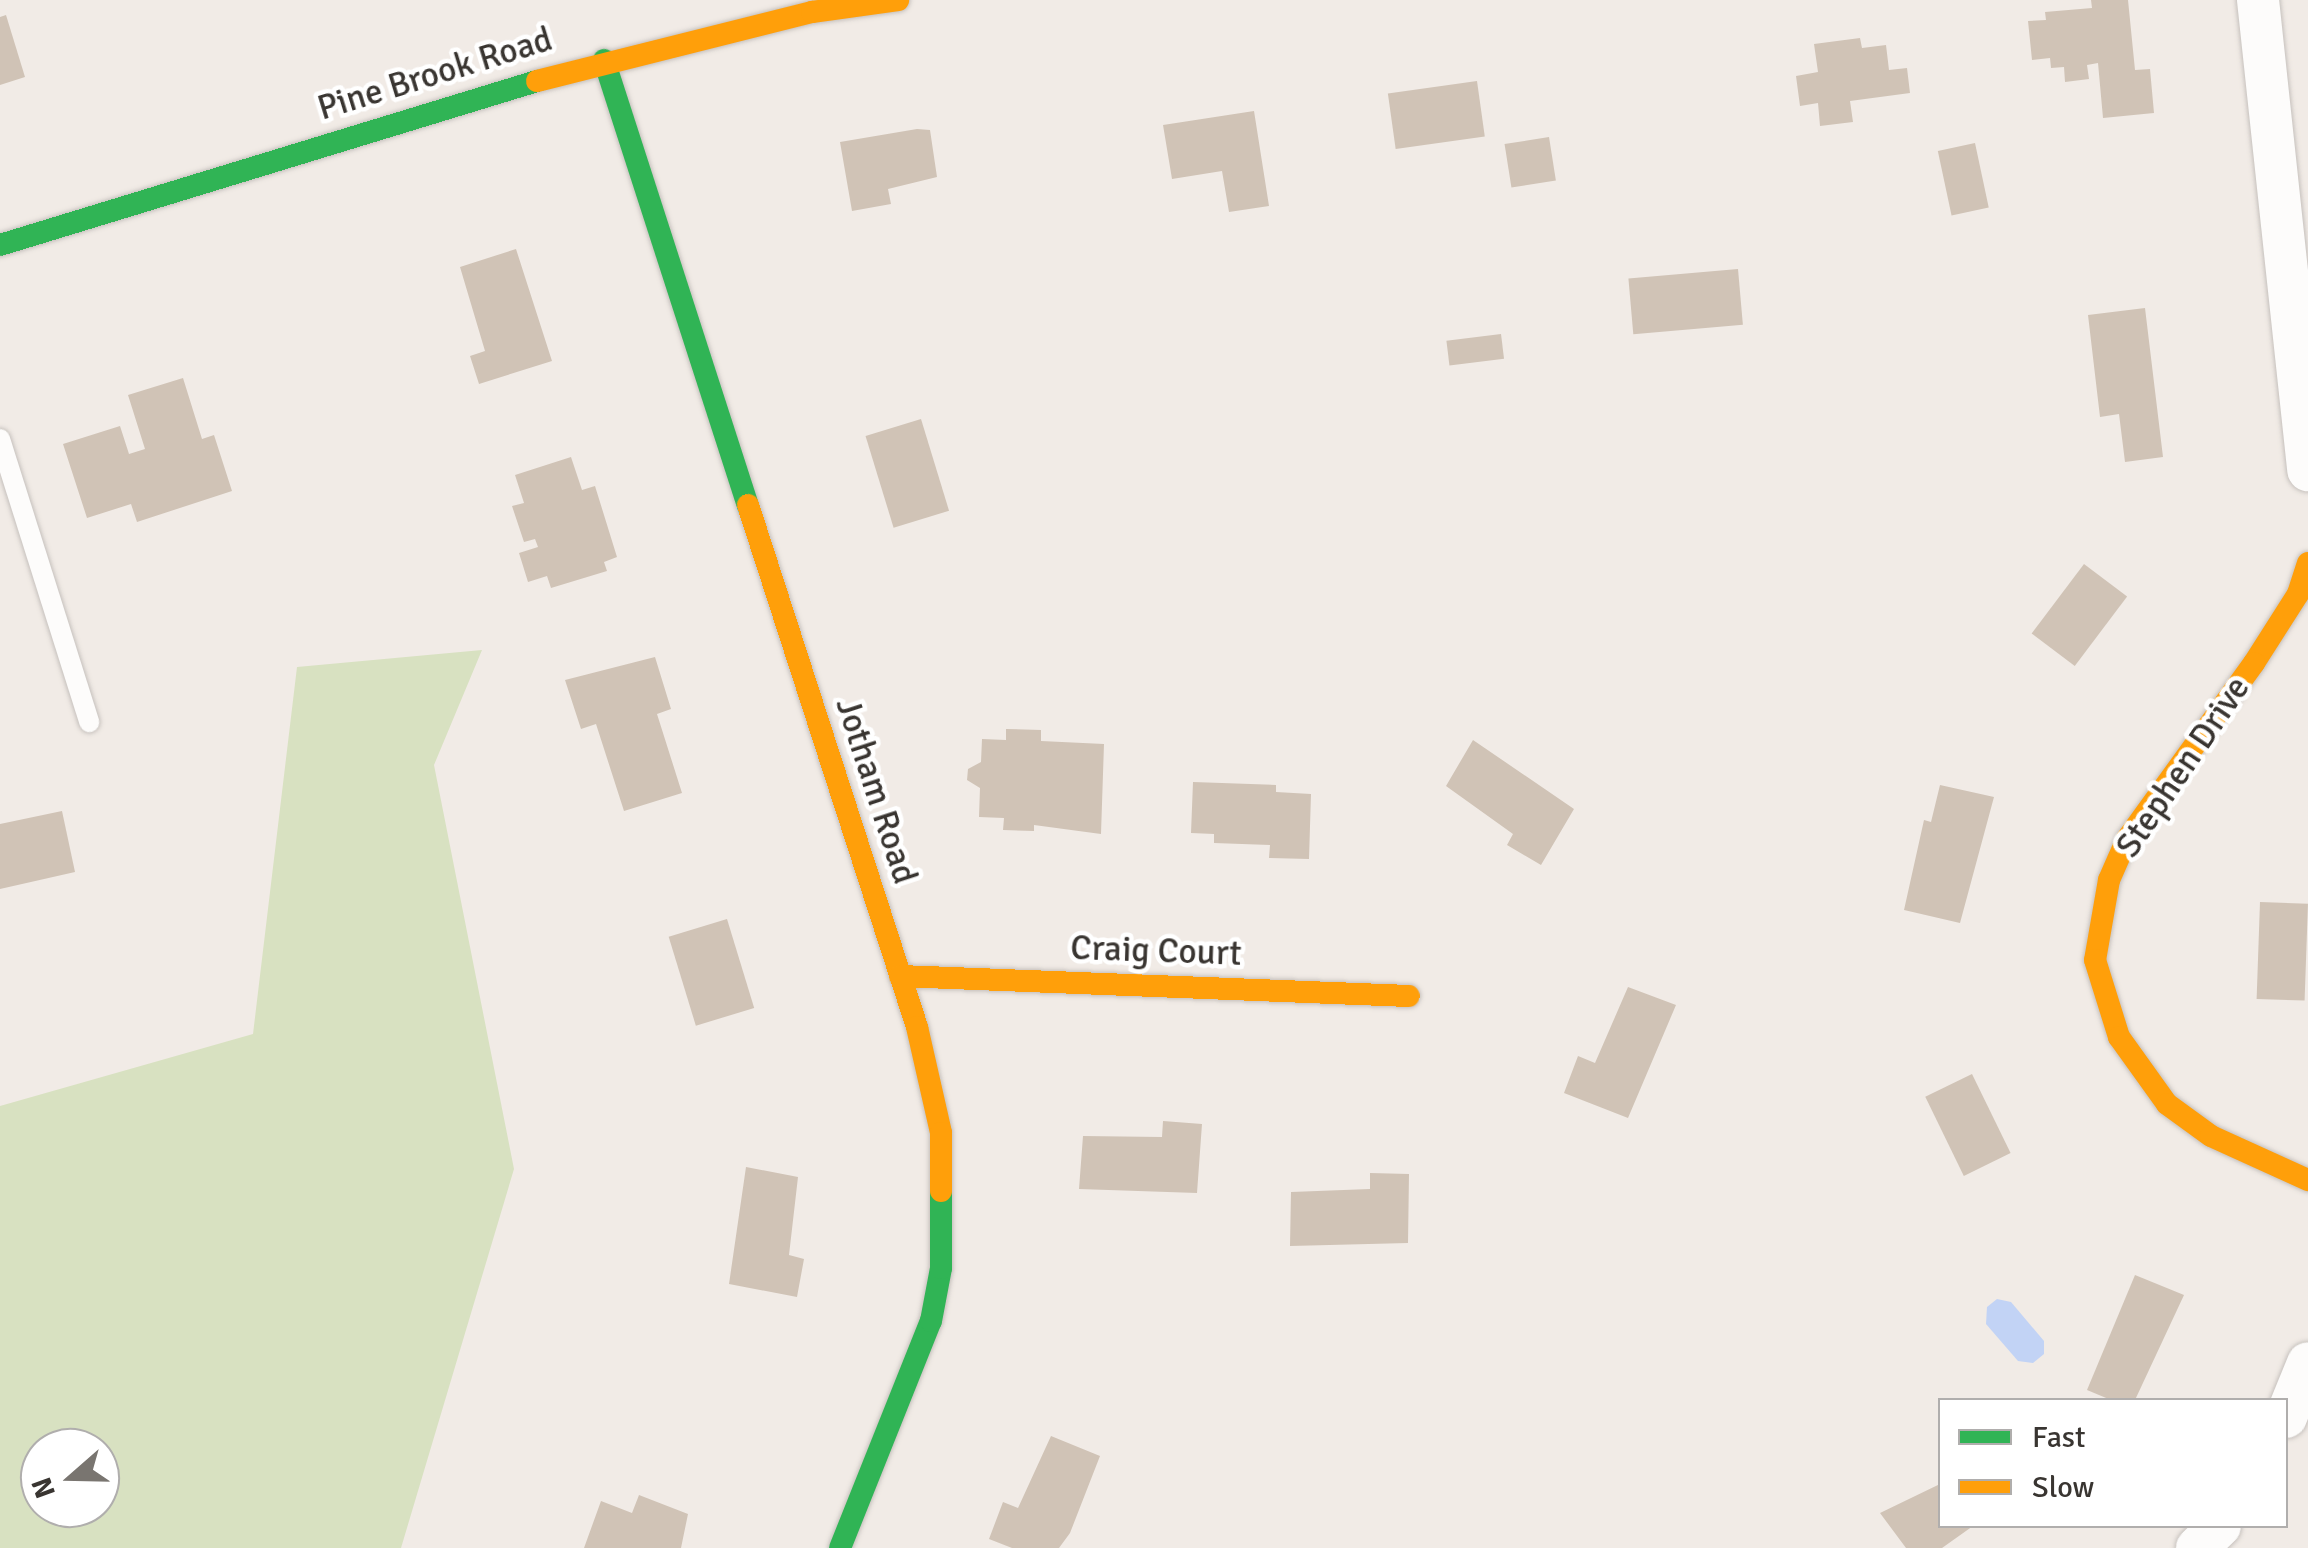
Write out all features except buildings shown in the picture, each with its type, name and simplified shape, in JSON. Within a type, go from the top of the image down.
[{"type":"street","name":"Pine Brook Road","points":[[0,244],[604,60],[812,12],[898,0]]},
{"type":"street","points":[[2258,0],[2308,470]]},
{"type":"street","name":"Jotham Road","points":[[604,60],[900,976],[941,1133],[942,1268],[930,1322],[840,1548]]},
{"type":"street","name":"Stephen Drive","points":[[2308,563],[2298,594],[2254,663],[2126,839],[2109,880],[2095,960],[2119,1038],[2168,1104],[2211,1136],[2308,1180]]},
{"type":"street","name":"Craig Court","points":[[900,976],[1409,996]]},
{"type":"street","points":[[2288,1412],[2308,1363]]},
{"type":"street","points":[[2196,1548],[2218,1528]]},
{"type":"lane","points":[[0,439],[90,722]]},
{"type":"green space","points":[[482,650],[434,765],[514,1169],[401,1548],[0,1548],[0,1106],[253,1034],[297,667]]},
{"type":"water","points":[[1997,1299],[2011,1302],[2044,1341],[2044,1354],[2033,1363],[2018,1361],[1986,1324],[1987,1307]]},
{"type":"traffic: fast","points":[[604,60],[748,505]]},
{"type":"traffic: fast","points":[[0,245],[537,81]]},
{"type":"traffic: fast","points":[[840,1548],[931,1321],[941,1268],[941,1191]]},
{"type":"traffic: slow","points":[[537,81],[812,12],[898,0]]},
{"type":"traffic: slow","points":[[748,505],[917,1027],[941,1133],[941,1191]]},
{"type":"traffic: slow","points":[[2308,563],[2298,594],[2254,663],[2127,839],[2109,880],[2095,960],[2119,1037],[2167,1104],[2211,1136],[2308,1180]]},
{"type":"traffic: slow","points":[[900,976],[1409,996]]}]
